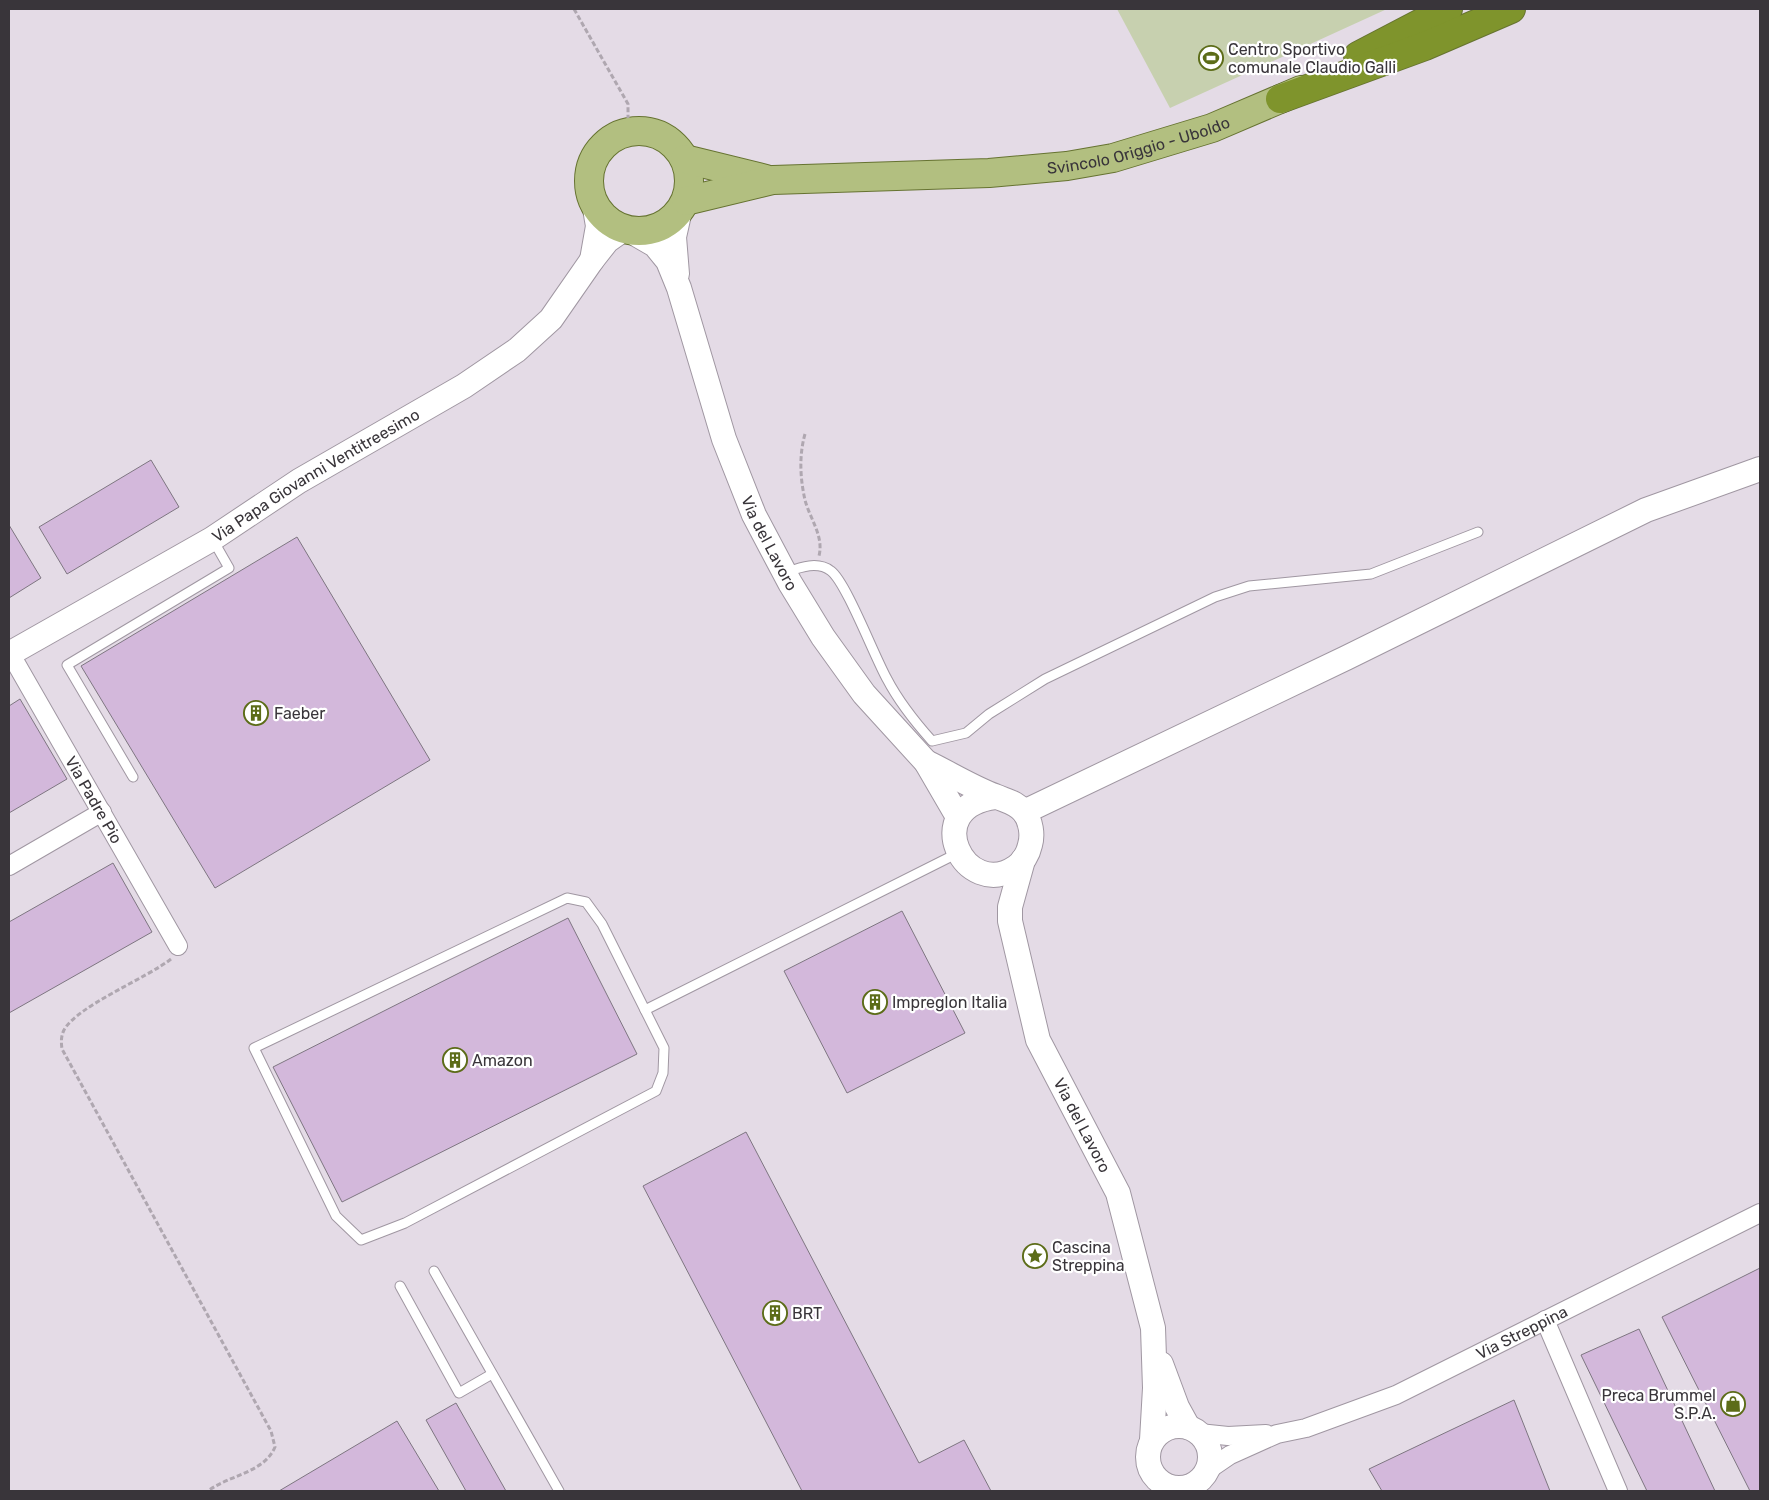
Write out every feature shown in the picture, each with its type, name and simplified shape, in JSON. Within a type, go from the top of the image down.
[{"type":"highway","points":[[1280,99],[1448,9]]},
{"type":"highway","points":[[1280,99],[1425,46],[1511,9]]},
{"type":"main road","name":"Svincolo Origgio - Uboldo","points":[[683,206],[773,180],[989,173],[1066,166],[1112,158],[1158,146],[1212,128],[1477,9]]},
{"type":"main road","points":[[643,131],[658,134],[671,142],[685,159],[689,176],[683,206],[663,226],[652,230],[627,230],[608,221],[594,202],[589,183],[589,173],[596,155],[610,140],[628,132],[643,131]]},
{"type":"main road","name":"Svincolo Origgio - Uboldo","points":[[685,159],[773,180]]},
{"type":"street","name":"Via Papa Giovanni Ventitreesimo","points":[[592,260],[598,226],[594,202]]},
{"type":"street","name":"Via del Lavoro","points":[[679,288],[674,237],[683,206]]},
{"type":"street","name":"Via Papa Giovanni Ventitreesimo","points":[[9,653],[212,539],[299,481],[464,386],[517,350],[551,319],[607,241],[627,230]]},
{"type":"street","name":"Via del Lavoro","points":[[627,230],[644,237],[661,252],[668,262],[679,288],[724,438],[754,514],[784,573],[823,637],[859,687],[926,753],[995,796],[1010,800],[1024,812],[1031,826],[1032,839],[1023,860],[1010,907],[1010,921],[1038,1040],[1118,1193],[1155,1343],[1174,1399],[1194,1430],[1210,1450],[1196,1483],[1175,1489],[1157,1484],[1147,1459],[1152,1440],[1155,1343]]},
{"type":"street","points":[[1024,812],[1346,658],[1646,510],[1760,469]]},
{"type":"street","name":"Via Padre Pio","points":[[9,653],[178,946]]},
{"type":"street","name":"Via del Lavoro","points":[[926,753],[958,817]]},
{"type":"street","points":[[995,796],[974,802],[967,806],[958,817],[954,830],[954,839],[958,853],[966,864],[978,872],[990,874],[1004,873],[1016,867],[1023,860]]},
{"type":"street","points":[[9,866],[102,812]]},
{"type":"street","name":"Via del Lavoro","points":[[990,874],[1010,907]]},
{"type":"street","name":"Via Streppina","points":[[1194,1430],[1228,1436],[1277,1434],[1306,1428],[1396,1395],[1760,1213]]},
{"type":"street","points":[[1545,1320],[1618,1491]]},
{"type":"street","points":[[1152,1440],[1168,1428],[1178,1426],[1194,1430]]},
{"type":"street","name":"Via Streppina","points":[[1196,1483],[1230,1455],[1277,1434]]},
{"type":"lane","points":[[784,573],[811,566],[820,566],[832,571],[926,753],[966,733],[989,714],[1045,680],[1215,597],[1249,586],[1371,574],[1478,532]]},
{"type":"lane","points":[[133,777],[66,665],[229,568],[212,539]]},
{"type":"lane","points":[[645,1010],[958,853]]},
{"type":"lane","points":[[567,898],[586,902],[602,924],[645,1010],[664,1048],[663,1073],[656,1091],[405,1223],[361,1240],[336,1216],[254,1048],[567,898]]},
{"type":"lane","points":[[434,1270],[558,1491]]},
{"type":"lane","points":[[400,1286],[459,1393],[492,1374]]},
{"type":"path","points":[[574,9],[628,104],[628,132]]},
{"type":"path","points":[[805,434],[801,450],[803,487],[821,543],[818,557],[811,566]]},
{"type":"path","points":[[178,946],[177,954],[169,961],[94,1005],[70,1022],[64,1031],[61,1042],[62,1049],[271,1432],[275,1447],[266,1461],[217,1484],[208,1491]]},
{"type":"green space","name":"Centro Sportivo comunale Claudio Galli","points":[[1117,9],[1387,9],[1170,108]]},
{"type":"building","points":[[151,460],[179,507],[67,574],[39,527]]},
{"type":"building","points":[[9,525],[41,578],[9,598]]},
{"type":"building","name":"Faeber","points":[[297,537],[430,760],[215,888],[81,666]]},
{"type":"building","points":[[20,699],[67,779],[9,813],[9,706]]},
{"type":"building","points":[[113,863],[152,932],[9,1013],[9,922]]},
{"type":"building","name":"Impreglon Italia","points":[[902,911],[965,1033],[847,1093],[784,971]]},
{"type":"building","name":"Amazon","points":[[568,918],[637,1054],[342,1202],[273,1067]]},
{"type":"building","name":"BRT","points":[[746,1132],[919,1463],[964,1440],[991,1491],[802,1491],[643,1186]]},
{"type":"building","name":"Preca Brummel S.P.A.","points":[[1760,1268],[1760,1491],[1750,1491],[1662,1317]]},
{"type":"building","points":[[1639,1329],[1715,1491],[1647,1491],[1581,1355]]},
{"type":"building","points":[[1514,1400],[1550,1491],[1382,1491],[1369,1469]]},
{"type":"building","points":[[456,1403],[506,1491],[466,1491],[426,1420]]},
{"type":"building","points":[[397,1421],[439,1491],[279,1491]]},
{"type":"place","name":"Centro Sportivo comunale Claudio Galli","points":[[1211,58]]},
{"type":"place","name":"Faeber","points":[[256,713]]},
{"type":"place","name":"Impreglon Italia","points":[[875,1002]]},
{"type":"place","name":"Amazon","points":[[455,1060]]},
{"type":"place","name":"Cascina Streppina","points":[[1035,1256]]},
{"type":"place","name":"BRT","points":[[775,1313]]},
{"type":"place","name":"Preca Brummel S.P.A.","points":[[1733,1404]]}]
